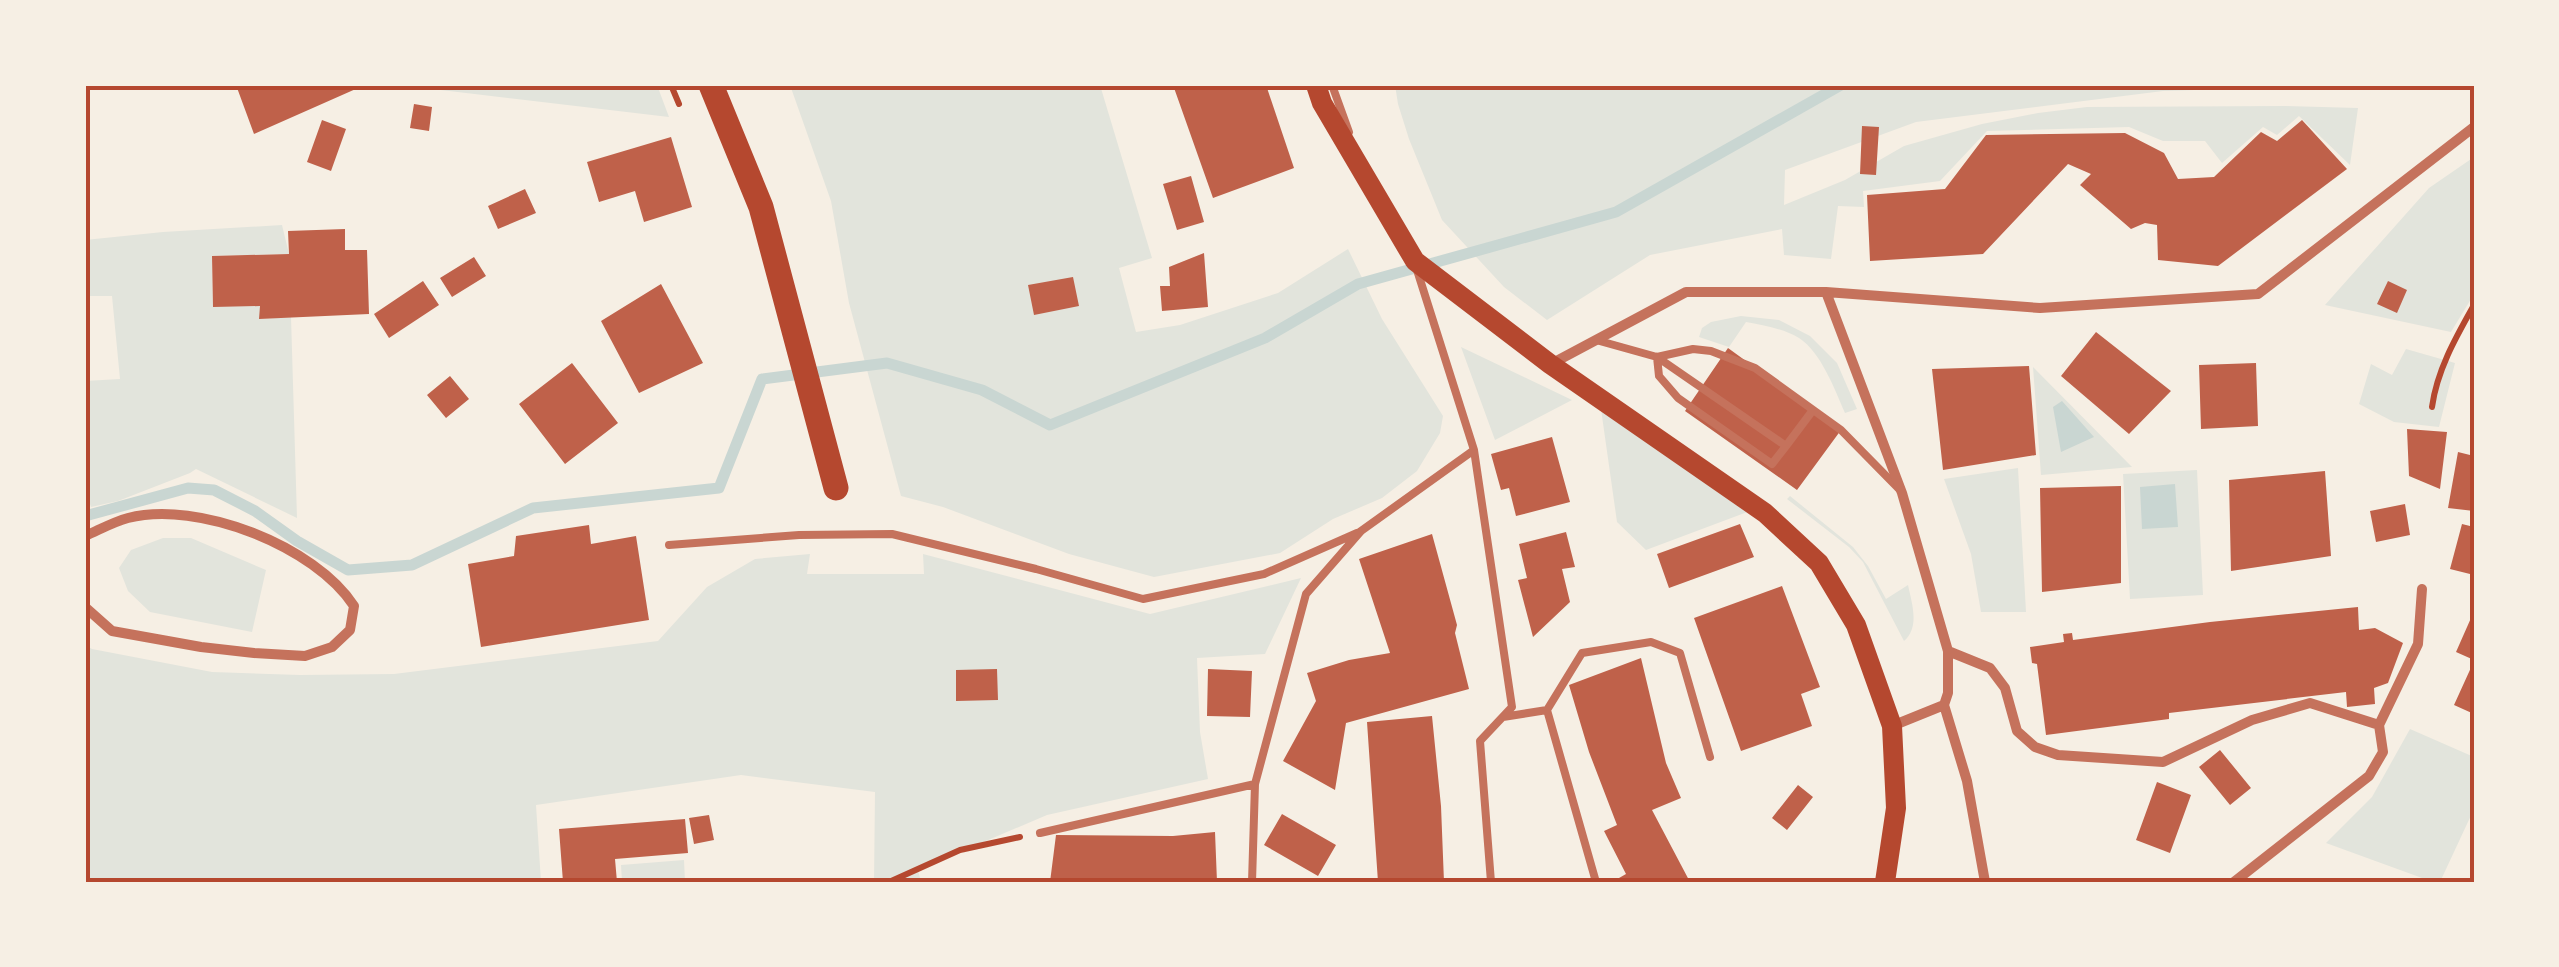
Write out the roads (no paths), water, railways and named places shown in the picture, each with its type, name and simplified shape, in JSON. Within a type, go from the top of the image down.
[{"type":"main road","points":[[711,85],[761,206],[836,488]]},
{"type":"main road","points":[[1316,85],[1322,103],[1414,261],[1550,364],[1765,513],[1819,563],[1856,626],[1892,726],[1896,808],[1884,882]]},
{"type":"street","points":[[1550,364],[1686,292],[1826,292],[2040,308],[2258,294],[2474,127]]},
{"type":"street","points":[[1826,292],[1902,492],[1948,651],[1948,693],[1944,705],[1966,781],[1986,882]]},
{"type":"street","points":[[85,536],[129,518],[199,517],[251,532],[293,553],[321,570],[344,590],[354,606],[350,630],[332,647],[306,656],[254,654],[112,631],[85,606]]},
{"type":"street","points":[[2234,882],[2369,776],[2382,752],[2379,725],[2418,644],[2422,589]]},
{"type":"street","points":[[1948,651],[1990,668],[2006,688],[2017,731],[2035,747],[2058,755],[2163,762],[2252,720],[2310,703],[2379,725]]},
{"type":"street","points":[[1892,726],[1944,705]]},
{"type":"lane","points":[[1332,85],[1364,174]]},
{"type":"lane","points":[[1414,261],[1474,450],[1512,707],[1480,741],[1491,882]]},
{"type":"lane","points":[[1596,340],[1657,357],[1786,446]]},
{"type":"lane","points":[[1657,357],[1693,348],[1755,368],[1840,430],[1902,492]]},
{"type":"lane","points":[[1657,357],[1659,376],[1678,398],[1772,464],[1814,410]]},
{"type":"lane","points":[[1252,882],[1255,784],[1306,594],[1362,532],[1474,450]]},
{"type":"lane","points":[[668,545],[800,535],[892,534],[1036,568],[1143,599],[1264,574],[1362,532]]},
{"type":"lane","points":[[1596,882],[1547,710],[1582,652],[1651,642],[1680,653],[1710,757]]},
{"type":"lane","points":[[1503,717],[1547,710]]},
{"type":"lane","points":[[1040,833],[1255,784]]},
{"type":"waterway","points":[[85,516],[188,488],[214,490],[348,570],[412,565],[533,508],[719,488],[762,379],[887,363],[982,390],[1050,425],[1265,338],[1358,284],[1616,212],[1841,85]]}]
